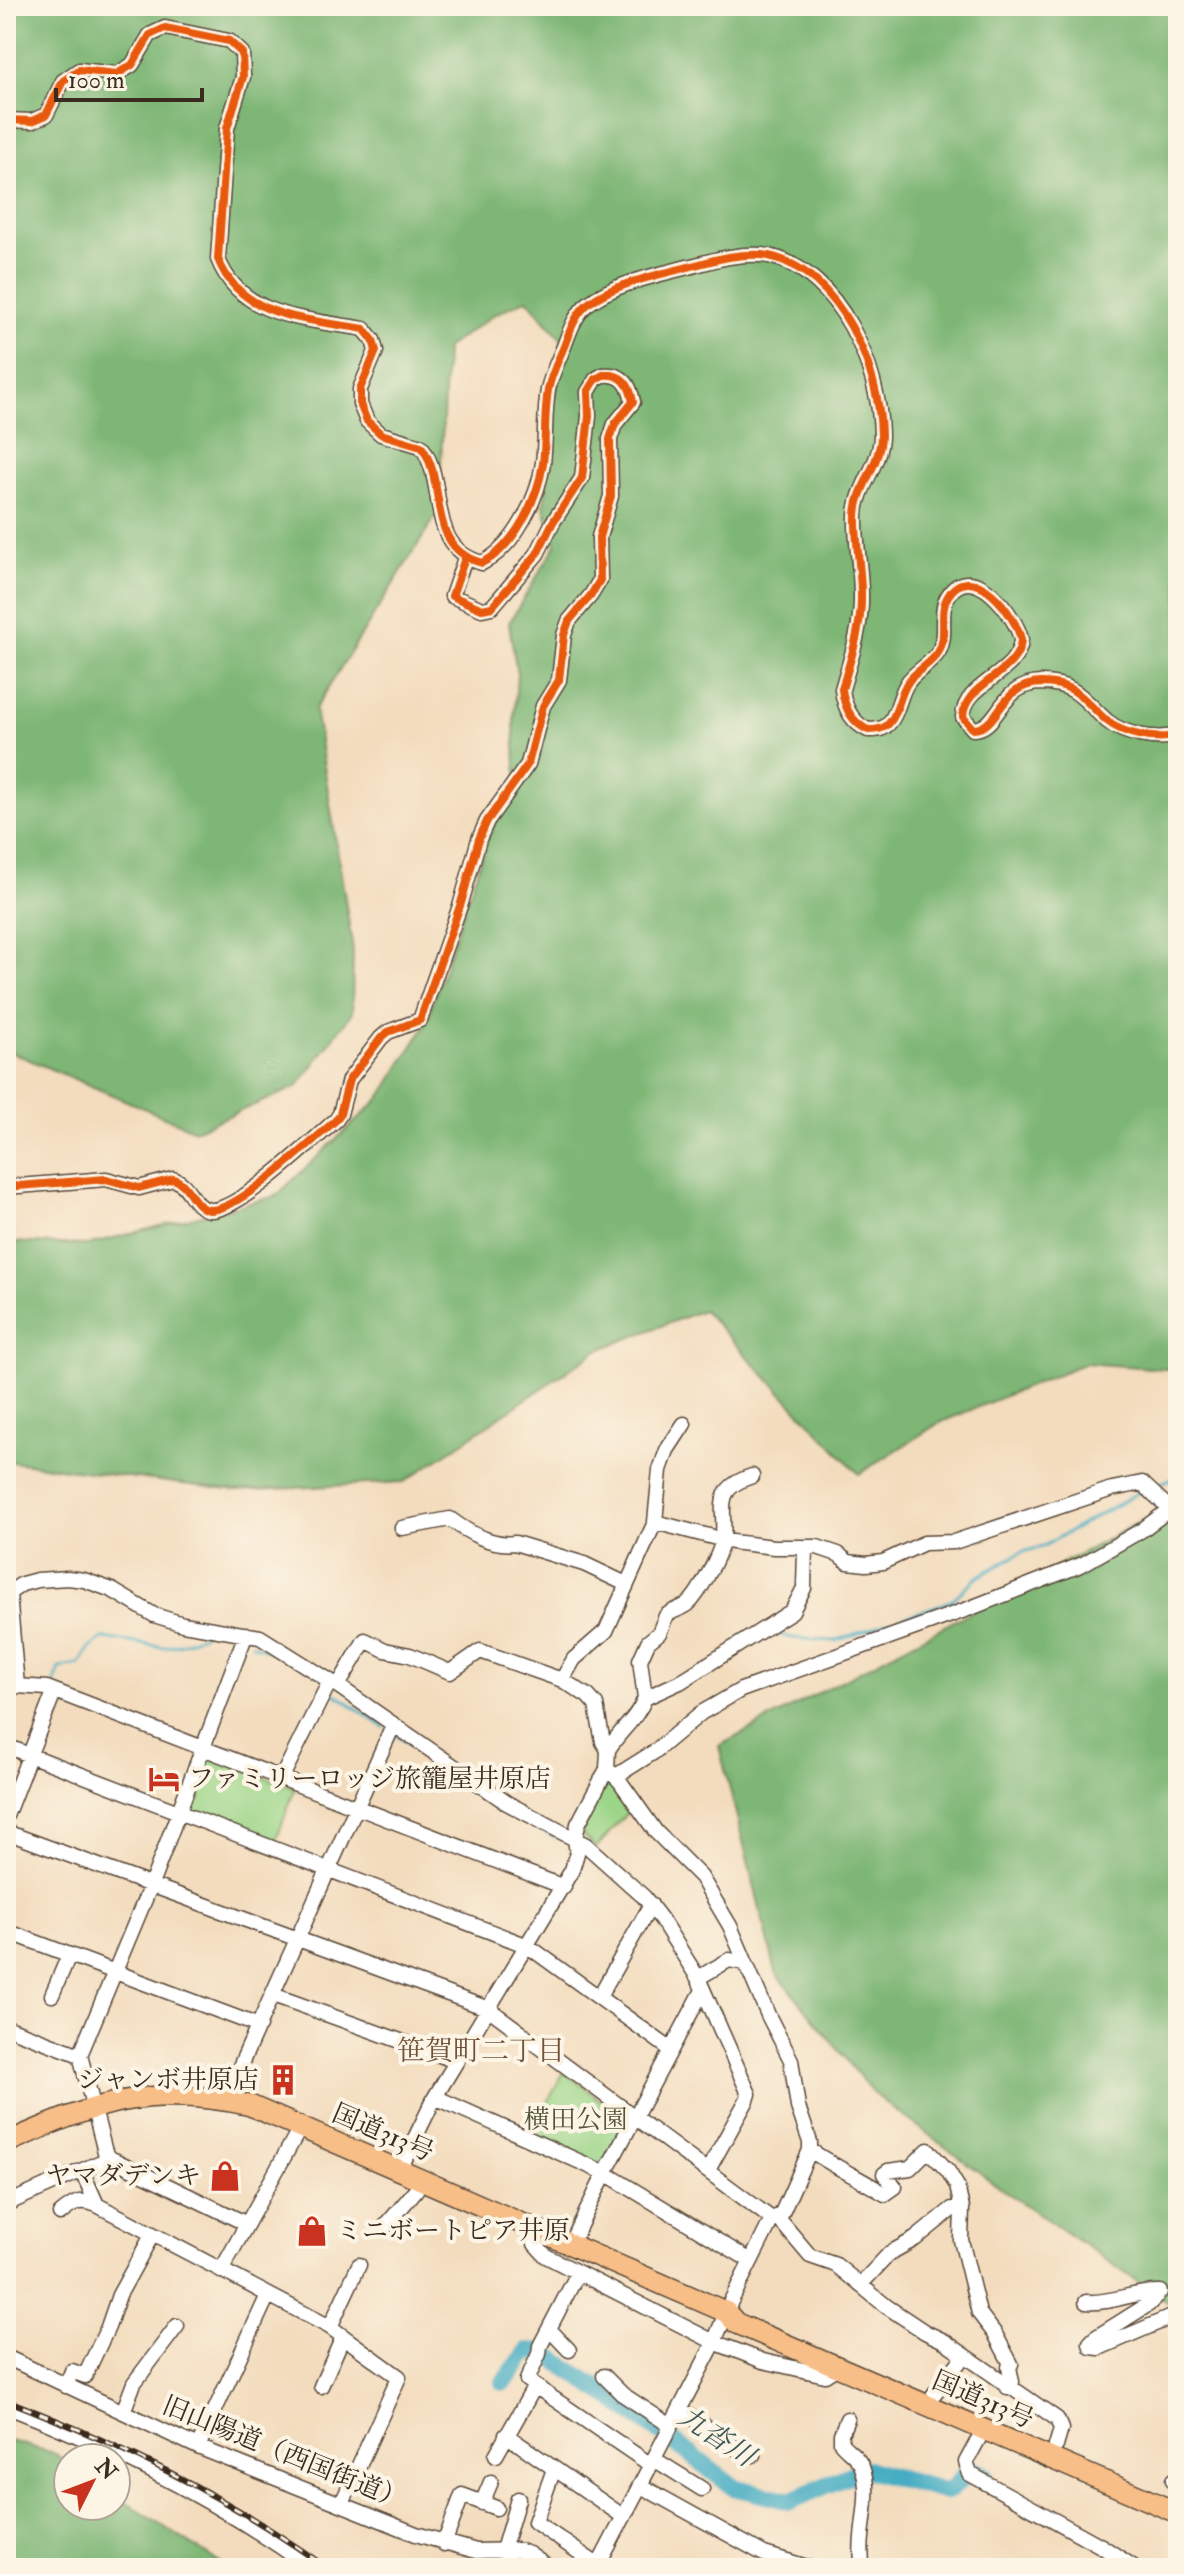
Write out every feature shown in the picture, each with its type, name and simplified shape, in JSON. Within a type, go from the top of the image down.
[{"type":"highway","name":"国道313号","points":[[7,2139],[118,2100],[153,2096],[222,2099],[249,2105],[726,2312],[739,2312],[1056,2446],[1176,2487]]},
{"type":"highway","name":"国道313号","points":[[726,2312],[736,2323],[1178,2513]]},
{"type":"street","points":[[6,120],[32,121],[46,115],[63,81],[79,70],[117,74],[132,65],[150,35],[165,28],[229,41],[242,53],[243,77],[227,128],[218,259],[225,279],[262,307],[279,314],[364,329],[373,340],[376,351],[360,389],[360,404],[367,421],[381,434],[421,446],[434,469],[439,519],[448,537],[465,558],[482,563],[501,551],[529,505],[543,463],[548,390],[570,329],[585,305],[609,291],[715,259],[739,255],[767,256],[791,264],[811,277],[846,318],[859,340],[869,369],[881,435],[879,448],[859,496],[856,516],[862,596],[860,623],[842,689],[852,718],[868,730],[885,727],[891,721],[906,684],[939,651],[946,599],[957,588],[970,584],[989,591],[1011,617],[1021,640],[1017,657],[967,702],[963,717],[973,729],[987,724],[1014,690],[1028,684],[1043,683],[1070,688],[1084,695],[1109,722],[1125,731],[1160,737],[1178,735]]},
{"type":"street","points":[[6,1187],[106,1179],[139,1188],[173,1179],[183,1183],[197,1204],[204,1208],[222,1207],[249,1193],[336,1120],[349,1080],[381,1038],[388,1032],[420,1020],[446,949],[479,839],[487,821],[528,764],[543,706],[559,680],[564,635],[569,621],[600,580],[599,537],[611,496],[610,439],[615,424],[633,402],[624,380],[618,376],[603,375],[592,385],[588,392],[589,416],[582,478],[553,522],[537,554],[492,607],[482,609],[452,596],[465,558]]},
{"type":"street","points":[[562,1680],[574,1659],[606,1631],[655,1522],[660,1470],[667,1450],[684,1424]]},
{"type":"street","points":[[608,1750],[639,1714],[645,1698],[640,1660],[648,1642],[659,1633],[666,1616],[687,1605],[716,1559],[722,1538],[723,1495],[740,1480],[752,1476]]},
{"type":"street","points":[[400,2169],[435,2097],[564,1887],[577,1853],[575,1839],[578,1824],[611,1772],[654,1752],[701,1713],[741,1690],[968,1609],[1083,1564],[1131,1537],[1174,1506],[1142,1483],[1112,1489],[954,1542],[924,1543],[883,1562],[866,1564],[848,1562],[838,1554],[817,1547],[732,1542],[655,1522]]},
{"type":"street","points":[[402,1528],[450,1519],[484,1539],[515,1543],[584,1564],[626,1584]]},
{"type":"street","points":[[645,1698],[680,1682],[792,1611],[804,1588],[805,1548]]},
{"type":"street","points":[[564,1887],[47,1688],[17,1686],[7,1594],[22,1584],[37,1580],[84,1580],[112,1590],[154,1615],[270,1642],[507,1803],[592,1850],[651,1905],[701,1984],[749,2094],[708,2170]]},
{"type":"street","points":[[246,1634],[151,1885],[80,2055],[105,2152],[110,2158],[247,2224]]},
{"type":"street","points":[[281,1779],[334,1683],[365,1640],[385,1650],[410,1655],[444,1671],[455,1671],[480,1651],[562,1680],[593,1700],[603,1742],[608,1750],[611,1772],[656,1832],[701,1877],[730,1926],[794,2069],[798,2107],[810,2150],[885,2194],[895,2187],[884,2174],[910,2168],[928,2150],[957,2186],[962,2208],[961,2240],[979,2313],[1011,2364],[1012,2382],[1007,2387]]},
{"type":"street","points":[[6,1816],[54,1692]]},
{"type":"street","points":[[222,2099],[228,2093],[259,2026],[393,1726]]},
{"type":"street","points":[[6,1746],[528,1946],[670,2049]]},
{"type":"street","points":[[6,1832],[489,2009],[775,2218],[810,2256],[831,2262],[886,2306],[1057,2419],[1061,2429],[1056,2446]]},
{"type":"street","points":[[599,1997],[651,1905]]},
{"type":"street","points":[[6,1931],[259,2026]]},
{"type":"street","points":[[52,1995],[69,1955]]},
{"type":"street","points":[[571,2244],[701,1984],[729,1960],[745,1963]]},
{"type":"street","points":[[273,1995],[456,2061]]},
{"type":"street","points":[[6,2027],[80,2055]]},
{"type":"street","points":[[435,2097],[605,2173],[751,2261]]},
{"type":"street","points":[[224,2267],[301,2126]]},
{"type":"street","points":[[554,2469],[535,2522],[598,2567],[810,2150]]},
{"type":"street","points":[[6,2204],[110,2158]]},
{"type":"street","points":[[82,2171],[97,2205]]},
{"type":"street","points":[[384,2228],[416,2190],[421,2178]]},
{"type":"street","points":[[60,2214],[75,2202],[86,2200],[97,2205],[152,2235],[224,2267],[268,2295],[330,2327],[399,2377],[342,2503]]},
{"type":"street","points":[[860,2285],[902,2244],[915,2239],[952,2209],[962,2208]]},
{"type":"street","points":[[537,2229],[535,2244],[543,2254],[714,2342],[763,2361],[825,2375],[839,2366]]},
{"type":"street","points":[[66,2386],[72,2371],[85,2376],[119,2295],[152,2235]]},
{"type":"street","points":[[330,2327],[359,2265]]},
{"type":"street","points":[[578,2273],[552,2321],[527,2380],[652,2462],[702,2489]]},
{"type":"street","points":[[1086,2302],[1096,2303],[1145,2291],[1160,2292],[1149,2304],[1095,2338],[1090,2343],[1091,2347],[1099,2348],[1178,2314]]},
{"type":"street","points":[[198,2447],[268,2295]]},
{"type":"street","points":[[123,2412],[134,2383],[177,2326]]},
{"type":"street","points":[[550,2330],[569,2350]]},
{"type":"street","points":[[321,2386],[343,2337]]},
{"type":"street","points":[[934,2394],[964,2356]]},
{"type":"street","name":"旧山陽道（西国街道）","points":[[6,2357],[198,2447],[444,2544],[483,2552],[506,2550],[529,2554],[549,2568]]},
{"type":"street","points":[[604,2376],[668,2433]]},
{"type":"street","points":[[496,2455],[535,2386]]},
{"type":"street","points":[[6,2406],[159,2474],[205,2499],[311,2568]]},
{"type":"street","points":[[680,2409],[740,2451],[753,2455]]},
{"type":"street","points":[[847,2419],[841,2443],[863,2471],[867,2491],[861,2539],[863,2568]]},
{"type":"street","points":[[984,2429],[966,2462],[968,2472],[1135,2568]]},
{"type":"street","points":[[506,2435],[624,2517]]},
{"type":"street","points":[[444,2544],[462,2495],[489,2505],[491,2482]]},
{"type":"street","points":[[641,2486],[764,2554],[810,2568]]},
{"type":"street","points":[[506,2568],[506,2550],[518,2499]]},
{"type":"green space","points":[[6,6],[1178,6],[1178,1370],[1085,1363],[939,1423],[859,1474],[703,1310],[598,1350],[404,1482],[237,1491],[6,1461],[6,1242],[87,1245],[276,1196],[380,1098],[425,1026],[492,826],[517,794],[514,722],[517,674],[509,623],[556,545],[544,508],[549,409],[563,341],[527,299],[495,314],[446,348],[439,511],[315,709],[353,950],[352,1013],[297,1087],[195,1130],[6,1050]]},
{"type":"green space","points":[[1178,1510],[1178,2309],[999,2187],[873,2093],[776,1972],[719,1746],[1138,1523]]},
{"type":"green space","points":[[211,1756],[295,1788],[275,1843],[191,1812],[187,1807],[206,1758]]},
{"type":"green space","points":[[613,1779],[633,1806],[596,1848],[582,1832],[601,1792]]},
{"type":"green space","name":"横田公園","points":[[564,2072],[624,2118],[607,2161],[599,2164],[530,2134]]},
{"type":"green space","points":[[6,2440],[52,2452],[52,2522],[132,2522],[132,2506],[228,2568],[6,2568]]},
{"type":"waterway","points":[[1152,1487],[1178,1476]]},
{"type":"waterway","points":[[769,1631],[792,1638],[835,1641],[951,1601],[976,1578],[1022,1552],[1042,1547],[1141,1491]]},
{"type":"waterway","points":[[53,1686],[60,1668],[79,1665],[90,1648],[103,1638],[163,1647],[182,1644],[204,1634]]},
{"type":"waterway","points":[[252,1644],[279,1656]]},
{"type":"waterway","points":[[331,1691],[384,1727]]},
{"type":"waterway","points":[[395,1734],[424,1754]]},
{"type":"waterway","points":[[523,1820],[555,1837]]},
{"type":"waterway","name":"九沓川","points":[[504,2382],[528,2351],[544,2352],[669,2438],[733,2487],[790,2501],[859,2471],[868,2470],[947,2492],[972,2470],[984,2475]]},
{"type":"railway","points":[[6,2400],[91,2435],[172,2474],[250,2517],[327,2568]]},
{"type":"cycle path","points":[[6,120],[32,121],[46,115],[63,81],[79,70],[117,74],[132,65],[150,35],[165,28],[229,41],[242,53],[243,77],[227,128],[218,259],[229,279],[243,294],[260,305],[300,318],[364,329],[373,340],[376,351],[360,389],[360,404],[367,421],[381,434],[421,446],[429,461],[440,513],[452,543],[464,555],[482,563],[505,546],[523,520],[536,491],[543,463],[549,384],[571,328],[584,307],[601,295],[629,283],[727,257],[769,256],[794,266],[816,281],[835,302],[851,327],[864,354],[879,409],[880,446],[860,495],[856,515],[861,606],[842,689],[853,718],[868,730],[882,728],[890,722],[908,682],[939,651],[948,596],[958,586],[969,583],[981,586],[992,594],[1011,618],[1021,640],[1011,662],[981,686],[966,705],[963,717],[973,729],[989,722],[1016,691],[1041,683],[1071,689],[1122,730],[1151,737],[1178,735]]},
{"type":"cycle path","points":[[6,1187],[106,1179],[139,1188],[173,1179],[179,1181],[204,1208],[223,1208],[256,1188],[336,1120],[349,1080],[381,1038],[388,1032],[420,1020],[461,903],[479,839],[487,821],[528,764],[543,706],[559,680],[564,635],[569,621],[600,580],[599,537],[611,496],[610,439],[615,424],[633,402],[624,381],[603,375],[596,379],[588,392],[589,416],[582,478],[553,522],[537,554],[492,607],[482,609],[452,596],[465,558]]},
{"type":"place","name":"ファミリーロッジ旅籠屋井原店","points":[[164,1779]]},
{"type":"place","name":"ジャンボ井原店","points":[[283,2080]]},
{"type":"place","name":"ヤマダデンキ","points":[[225,2176]]},
{"type":"place","name":"ミニボートピア井原","points":[[312,2231]]},
{"type":"district","name":"笹賀町二丁目","points":[[481,2051]]}]
